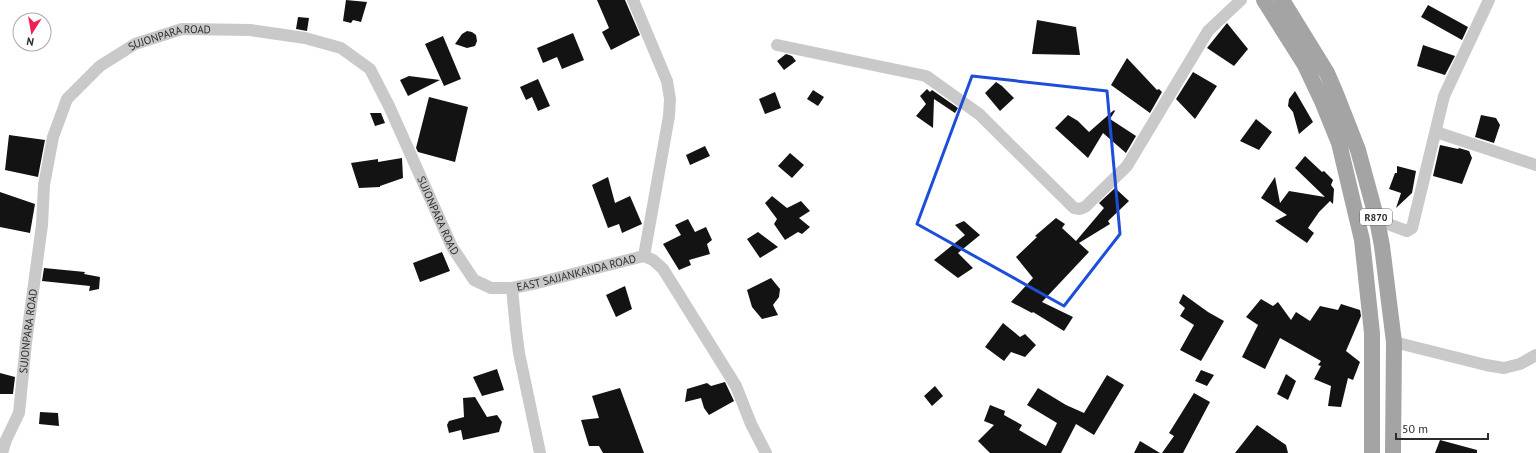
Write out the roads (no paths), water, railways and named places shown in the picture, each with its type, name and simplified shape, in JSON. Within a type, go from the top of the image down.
[{"type":"main road","name":"R870","points":[[1264,0],[1305,66],[1322,101],[1339,143],[1362,240],[1372,333],[1372,453]]},
{"type":"main road","name":"R870","points":[[1282,0],[1327,73],[1358,150],[1377,220],[1382,246],[1394,342],[1393,453]]},
{"type":"street","points":[[633,0],[667,81],[670,99],[669,116],[644,256]]},
{"type":"street","points":[[777,45],[926,76],[979,114],[1074,208],[1080,209],[1127,166],[1208,31],[1241,0]]},
{"type":"street","points":[[1377,220],[1407,231],[1412,228],[1444,96],[1489,0]]},
{"type":"street","name":"SUJONPARA ROAD","points":[[2,453],[3,440],[19,413],[27,335],[42,224],[44,185],[53,137],[67,99],[100,66],[135,44],[182,29],[250,30],[305,38],[341,48],[370,69],[389,106],[452,247],[474,280],[491,288],[512,288]]},
{"type":"street","points":[[1436,132],[1536,166]]},
{"type":"street","name":"EAST SAJJANKANDA ROAD","points":[[540,453],[519,353],[512,288],[580,273],[644,256],[653,260],[663,269],[710,342],[736,386],[751,424],[766,453]]},
{"type":"street","points":[[1394,342],[1486,365],[1504,368],[1520,364],[1536,355]]}]
